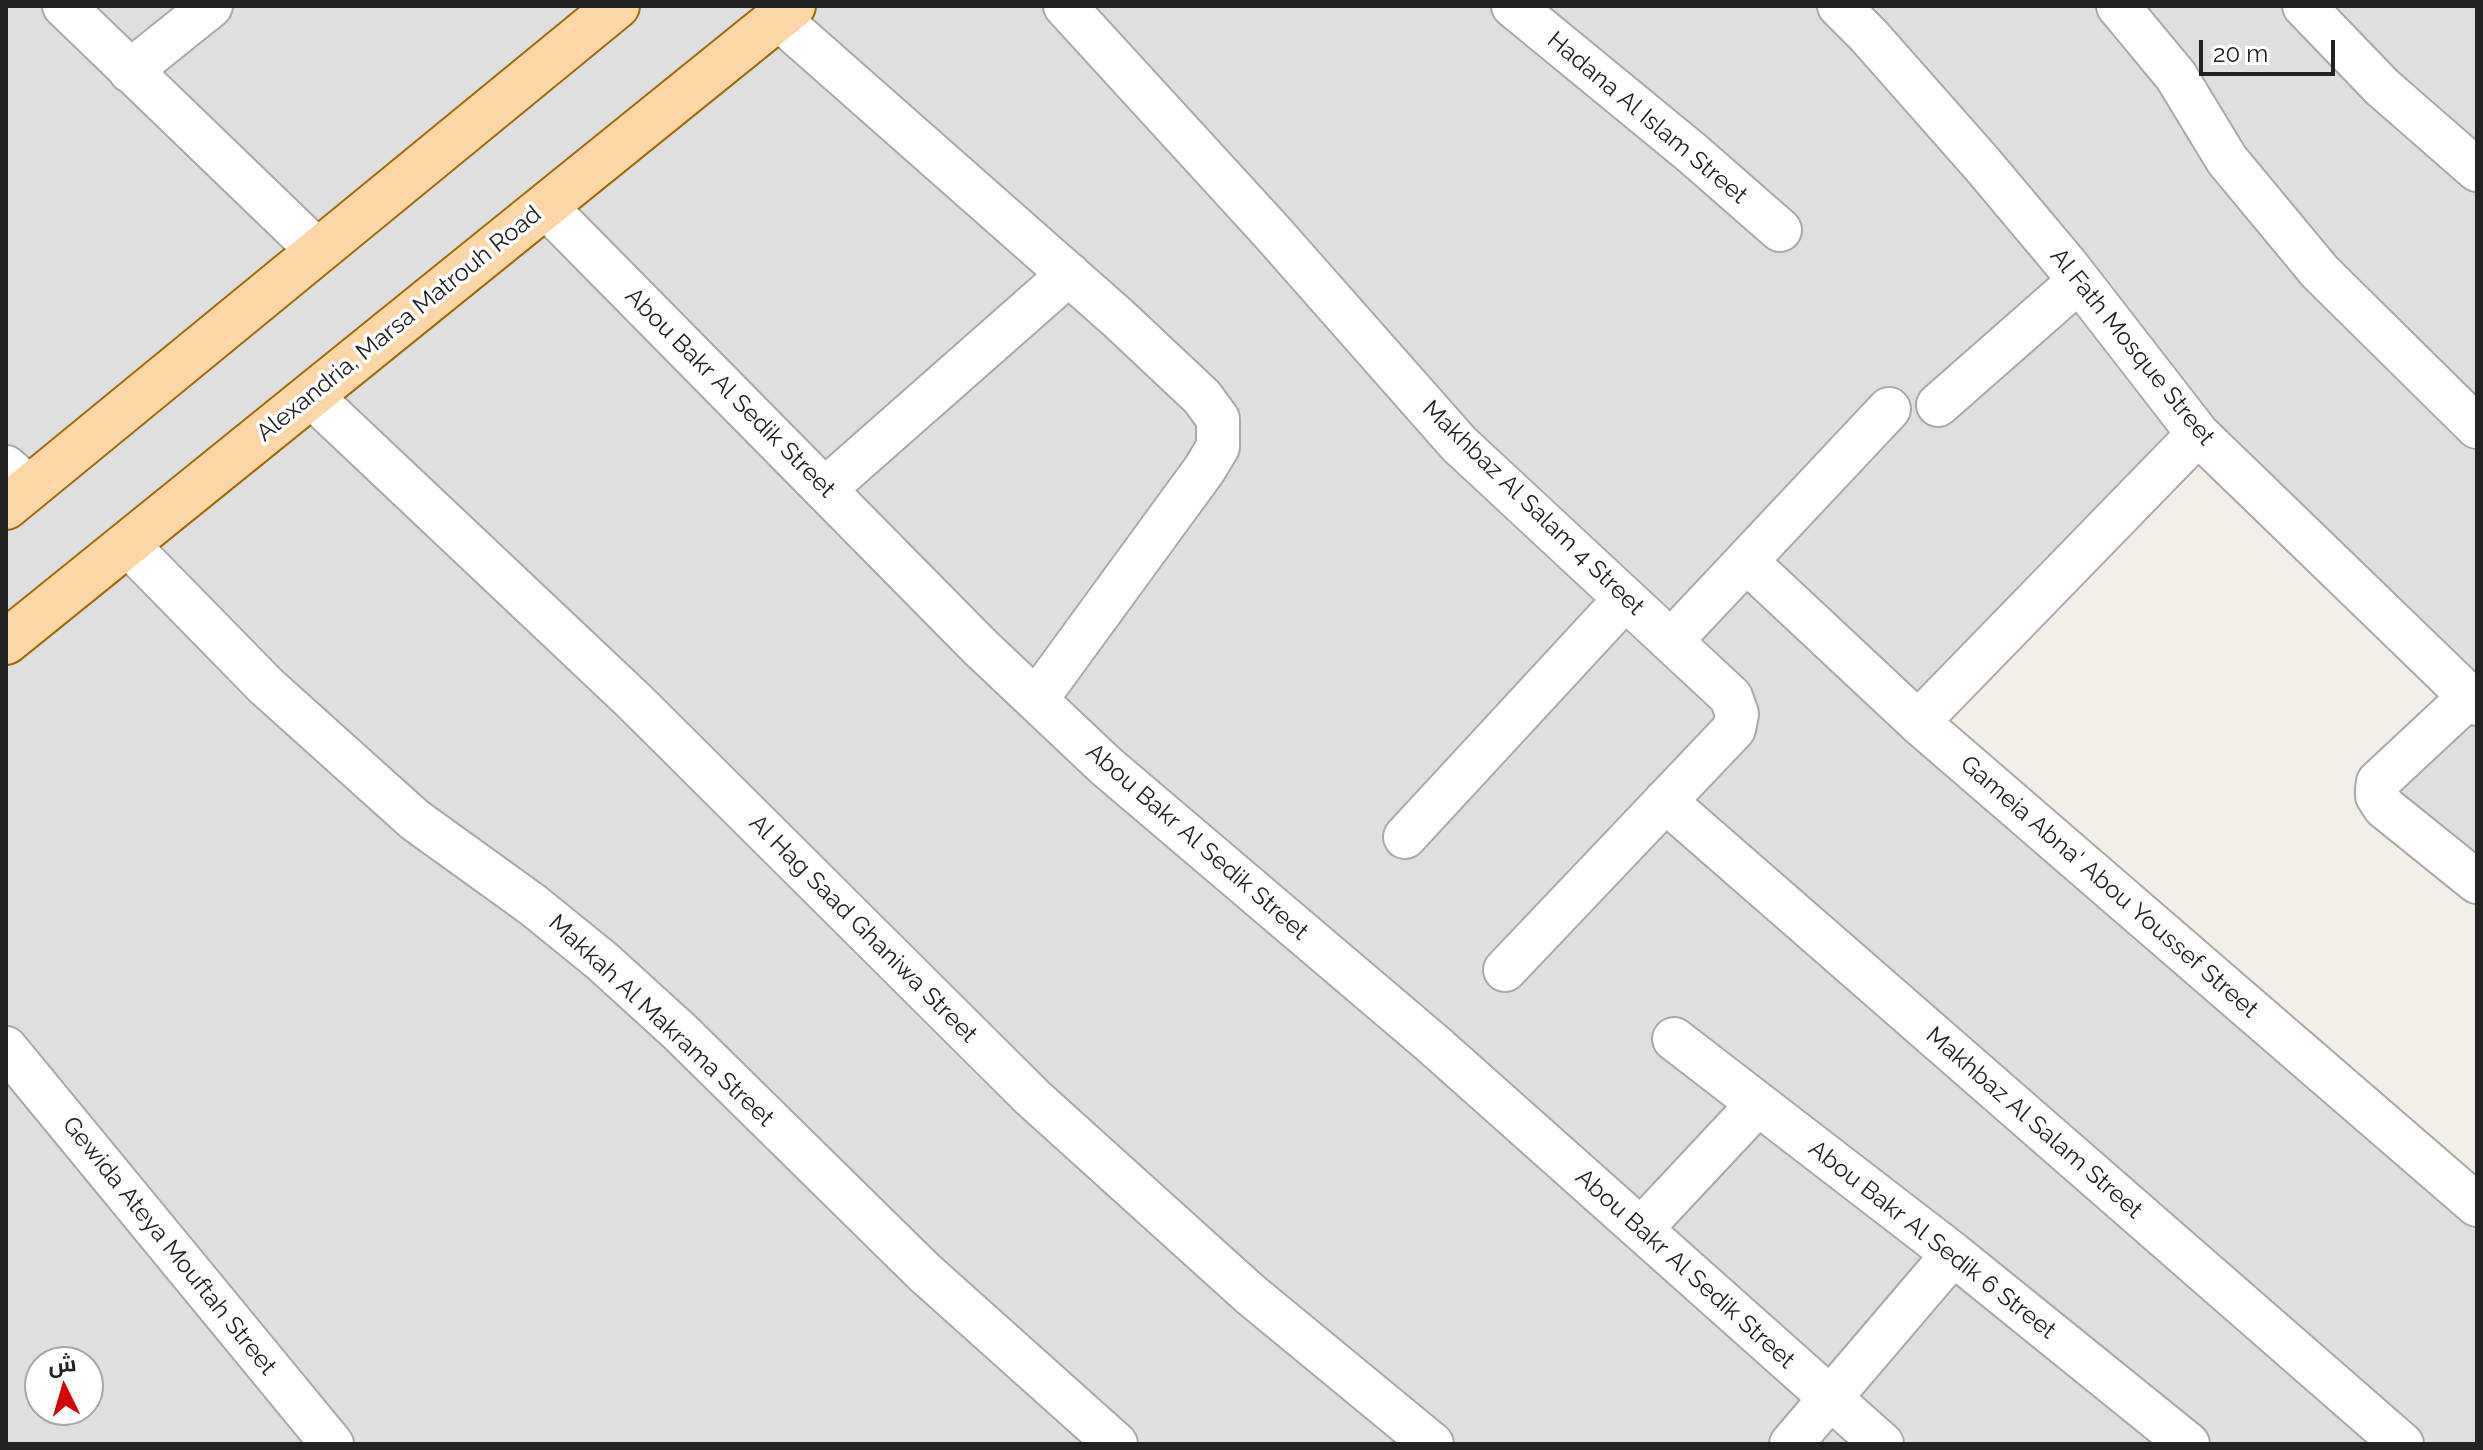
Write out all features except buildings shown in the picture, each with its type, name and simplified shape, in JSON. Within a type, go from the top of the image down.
[{"type":"main road","points":[[14,487],[318,251],[617,6]]},
{"type":"main road","name":"Alexandria, Marsa Matrouh Road","points":[[6,642],[785,12]]},
{"type":"street","points":[[64,6],[318,251]]},
{"type":"street","points":[[130,71],[211,6]]},
{"type":"street","name":"Makhbaz Al Salam 4 Street","points":[[1065,6],[1271,231],[1459,444],[1731,697],[1737,714],[1734,729],[1505,970]]},
{"type":"street","name":"Hadana Al Islam Street","points":[[1513,6],[1692,153],[1780,230]]},
{"type":"street","name":"Al Fath Mosque Street","points":[[1839,6],[1982,164],[2079,281],[2198,434],[2473,700]]},
{"type":"street","points":[[2118,6],[2176,76],[2227,160],[2320,272],[2477,427]]},
{"type":"street","points":[[2304,6],[2382,87],[2477,170]]},
{"type":"street","points":[[785,12],[1202,397],[1218,419],[1218,447],[1204,470],[1036,700]]},
{"type":"street","name":"Abou Bakr Al Sedik Street","points":[[545,206],[980,647],[1106,766],[1421,1034],[1882,1444]]},
{"type":"street","points":[[825,489],[1069,274]]},
{"type":"street","points":[[1938,405],[2079,281]]},
{"type":"street","name":"Al Hag Saad Ghaniwa Street","points":[[311,396],[634,701],[1033,1098],[1250,1294],[1432,1444]]},
{"type":"street","points":[[1671,641],[1889,409]]},
{"type":"street","points":[[1918,722],[2198,434]]},
{"type":"street","name":"Makkah Al Makrama Street","points":[[127,544],[266,686],[415,820],[533,905],[602,961],[924,1272],[1116,1444]]},
{"type":"street","name":"Gameia Abna' Abou Youssef Street","points":[[1746,561],[1918,722],[2477,1205]]},
{"type":"street","points":[[1405,837],[1625,599]]},
{"type":"street","points":[[2473,700],[2378,782],[2377,796],[2384,807],[2477,882]]},
{"type":"street","name":"Makhbaz Al Salam Street","points":[[1665,801],[2402,1444]]},
{"type":"street","name":"Abou Bakr Al Sedik 6 Street","points":[[1674,1039],[1953,1254],[2188,1444]]},
{"type":"street","name":"Gewida Ateya Mouftah Street","points":[[6,1048],[332,1444]]},
{"type":"street","points":[[1641,1229],[1757,1105]]},
{"type":"street","points":[[1791,1444],[1953,1254]]},
{"type":"shaded area","points":[[6,6],[2477,6],[2477,879],[2385,806],[2470,706],[2180,435],[1907,726],[2477,1227],[2477,1444],[6,1444]]}]
